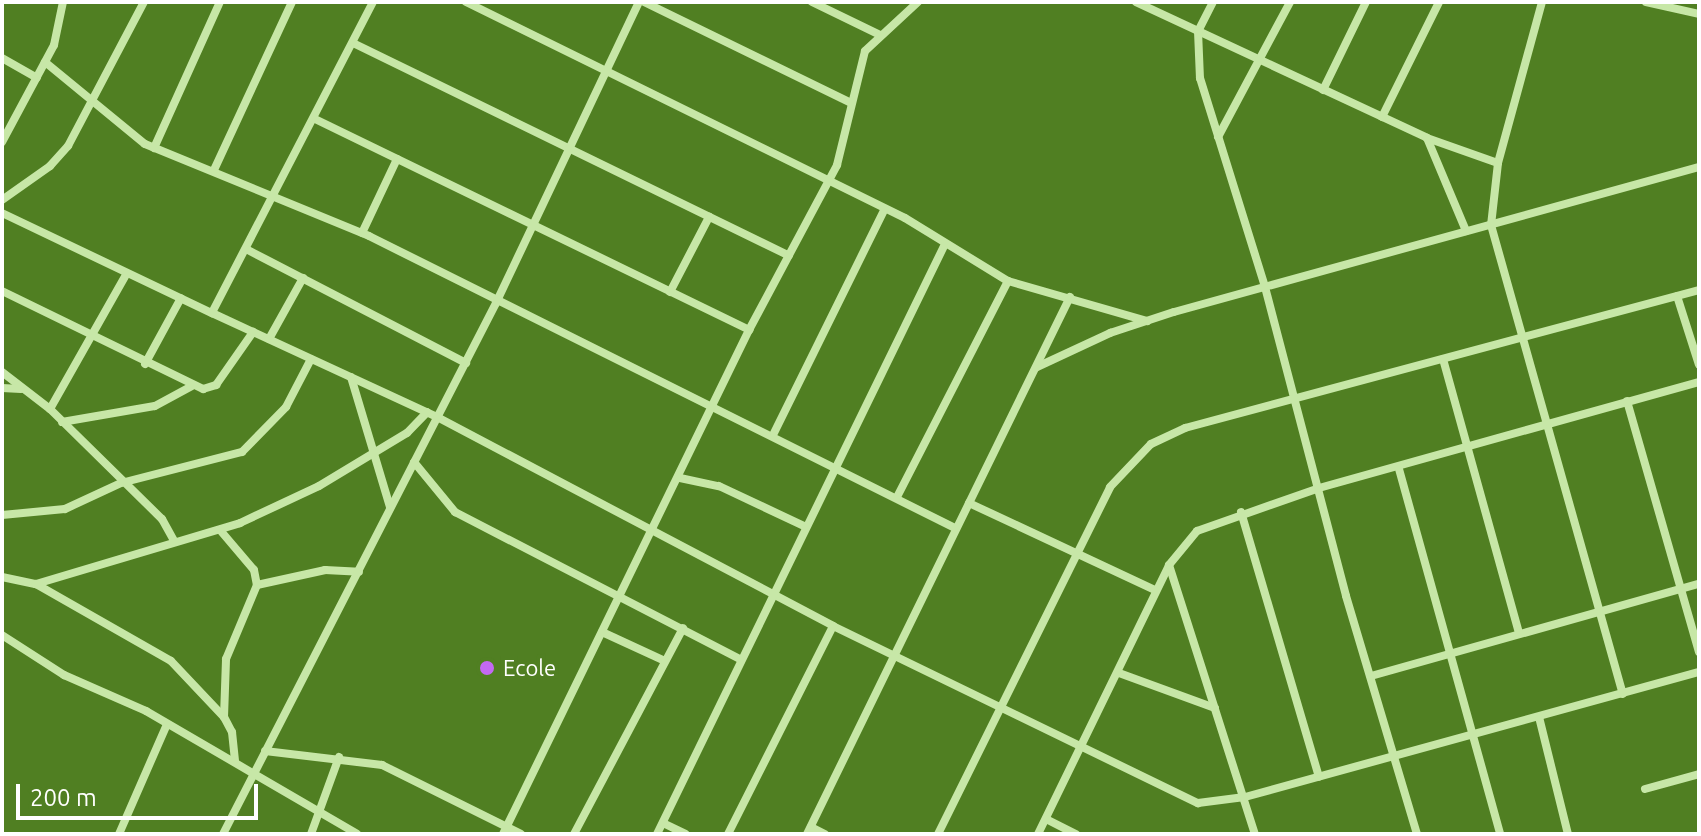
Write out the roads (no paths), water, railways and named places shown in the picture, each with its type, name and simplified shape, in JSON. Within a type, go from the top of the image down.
[{"type":"street","points":[[3,137],[45,62],[63,2]]},
{"type":"street","points":[[2,200],[60,157],[144,2]]},
{"type":"street","points":[[154,148],[220,2]]},
{"type":"street","points":[[214,170],[292,2]]},
{"type":"street","points":[[212,313],[373,2]]},
{"type":"street","points":[[466,2],[604,74],[920,227],[944,246],[1008,281],[1147,321]]},
{"type":"street","points":[[223,834],[390,507],[439,418],[641,2],[849,102]]},
{"type":"street","points":[[812,2],[880,35]]},
{"type":"street","points":[[505,831],[680,478],[749,330],[840,155],[849,102],[865,51],[880,35],[909,16],[918,2]]},
{"type":"street","points":[[1213,2],[1198,31],[1200,78],[1297,397],[1319,488],[1417,834]]},
{"type":"street","points":[[1218,137],[1290,2]]},
{"type":"street","points":[[1323,90],[1366,2]]},
{"type":"street","points":[[1382,117],[1439,2]]},
{"type":"street","points":[[1542,2],[1498,163],[1491,225],[1597,614],[1623,694]]},
{"type":"street","points":[[1646,2],[1699,14]]},
{"type":"street","points":[[1141,3],[1427,138],[1498,163]]},
{"type":"street","points":[[353,43],[789,256]]},
{"type":"street","points":[[2,58],[37,78]]},
{"type":"street","points":[[45,62],[154,148],[362,233],[496,303],[607,351],[714,407],[774,433],[955,528]]},
{"type":"street","points":[[315,119],[749,330]]},
{"type":"street","points":[[1427,138],[1466,231]]},
{"type":"street","points":[[362,233],[397,159]]},
{"type":"street","points":[[1037,367],[1147,321],[1699,167]]},
{"type":"street","points":[[774,433],[884,210]]},
{"type":"street","points":[[2,213],[427,412],[833,626],[1198,803],[1245,797],[1699,672]]},
{"type":"street","points":[[670,292],[709,217]]},
{"type":"street","points":[[657,834],[944,246]]},
{"type":"street","points":[[246,249],[466,363]]},
{"type":"street","points":[[50,409],[88,335],[127,273]]},
{"type":"street","points":[[269,339],[303,278]]},
{"type":"street","points":[[897,497],[1008,281]]},
{"type":"street","points":[[938,834],[1110,487],[1151,444],[1185,428],[1699,290]]},
{"type":"street","points":[[2,291],[192,386],[216,385],[253,332]]},
{"type":"street","points":[[1677,296],[1699,365]]},
{"type":"street","points":[[825,834],[809,830],[898,657],[955,528],[1070,297]]},
{"type":"street","points":[[145,364],[181,298]]},
{"type":"street","points":[[2,514],[65,509],[121,483],[242,452],[286,407],[311,359]]},
{"type":"street","points":[[1443,359],[1519,633]]},
{"type":"street","points":[[2,372],[50,409],[121,483],[162,519],[174,541]]},
{"type":"street","points":[[351,377],[390,507]]},
{"type":"street","points":[[1038,834],[1119,673],[1155,590],[1169,565],[1197,531],[1241,512],[1319,488],[1399,469],[1545,423],[1699,382]]},
{"type":"street","points":[[62,422],[141,410],[179,397],[192,386]]},
{"type":"street","points":[[2,388],[21,389]]},
{"type":"street","points":[[1627,401],[1699,652]]},
{"type":"street","points":[[36,584],[220,530],[280,506],[407,433],[427,412]]},
{"type":"street","points":[[414,462],[455,512],[740,659]]},
{"type":"street","points":[[1399,469],[1447,652],[1500,834]]},
{"type":"street","points":[[680,478],[719,486],[806,527]]},
{"type":"street","points":[[969,503],[1155,590]]},
{"type":"street","points":[[1241,512],[1319,777]]},
{"type":"street","points":[[220,530],[254,570],[257,585],[226,659],[224,717]]},
{"type":"street","points":[[1169,565],[1255,834]]},
{"type":"street","points":[[257,585],[325,570],[359,572]]},
{"type":"street","points":[[2,577],[36,584],[161,654],[224,717],[232,732],[235,762]]},
{"type":"street","points":[[1371,676],[1447,652],[1699,584]]},
{"type":"street","points":[[728,834],[833,626]]},
{"type":"street","points":[[574,834],[683,628]]},
{"type":"street","points":[[602,632],[665,661]]},
{"type":"street","points":[[2,635],[64,675],[167,724],[357,834]]},
{"type":"street","points":[[1119,673],[1215,708]]},
{"type":"street","points":[[1539,717],[1568,834]]},
{"type":"street","points":[[119,834],[167,724]]},
{"type":"street","points":[[265,751],[339,757],[397,771],[505,831],[521,834]]},
{"type":"street","points":[[311,834],[322,812],[339,757]]},
{"type":"street","points":[[1645,789],[1699,774]]},
{"type":"street","points":[[1046,819],[1076,834]]},
{"type":"street","points":[[663,823],[686,834]]},
{"type":"place","name":"Ecole","points":[[487,668]]}]
